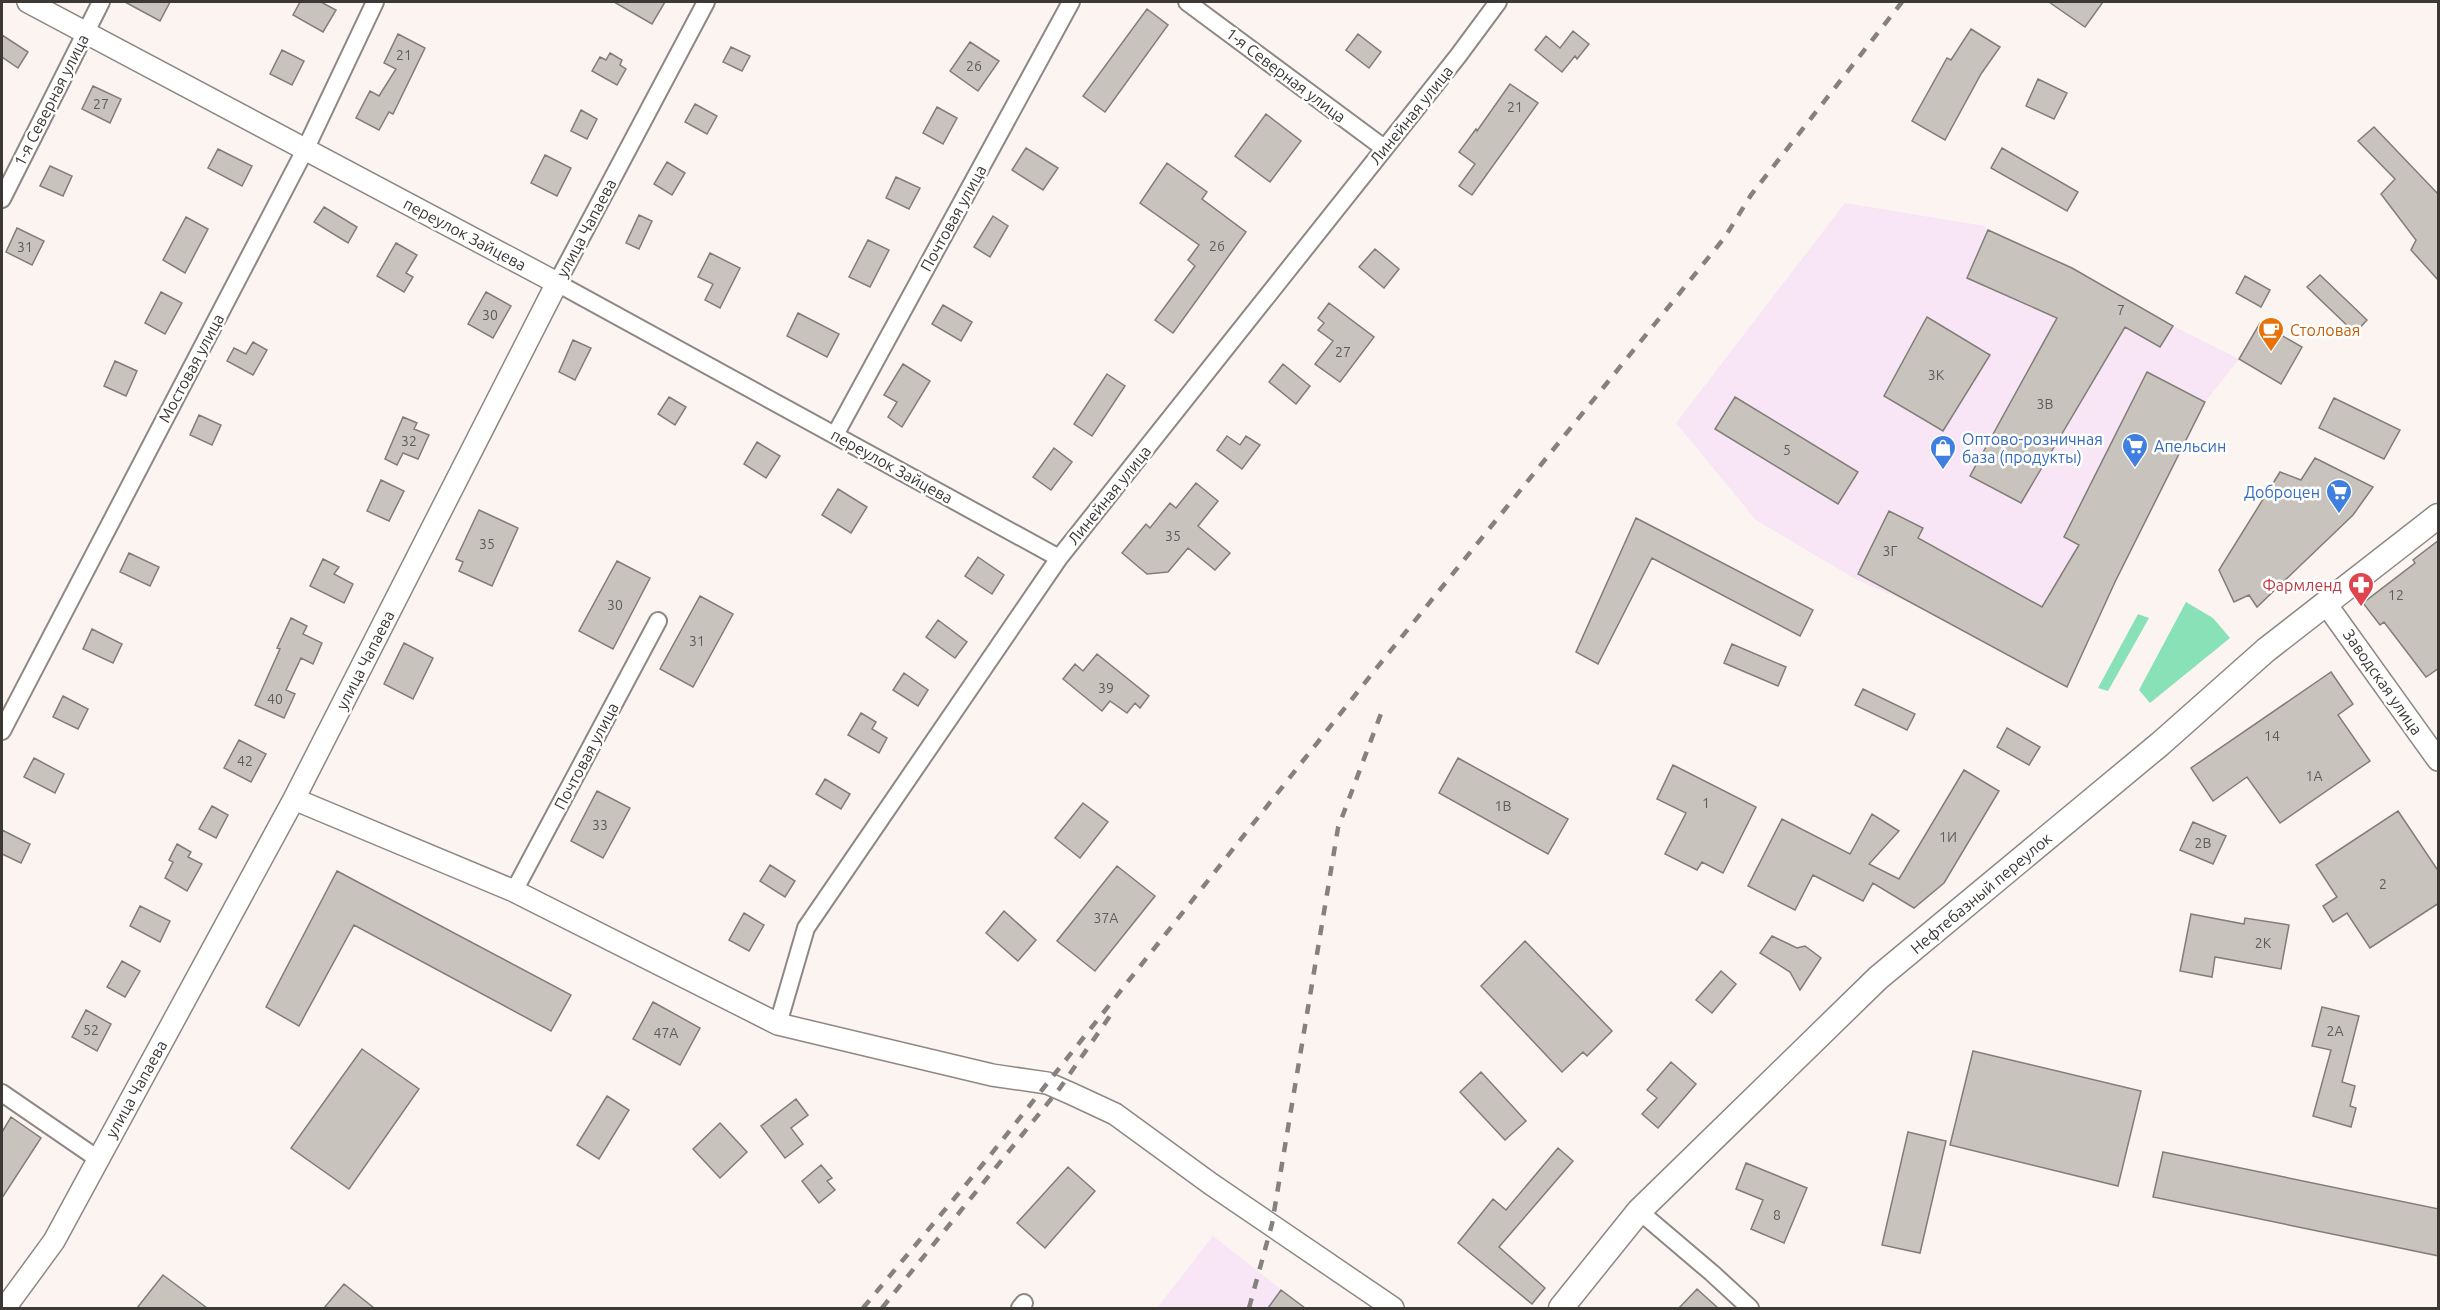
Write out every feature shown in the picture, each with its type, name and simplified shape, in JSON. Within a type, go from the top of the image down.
[{"type":"main road","name":"Нефтебазный переулок","points":[[1560,1308],[1639,1212],[1878,978],[2160,744],[2266,650],[2439,516]]},
{"type":"street","name":"переулок Зайцева","points":[[28,2],[557,283],[1059,558]]},
{"type":"street","name":"1-я Северная улица","points":[[2,199],[101,2]]},
{"type":"street","name":"Мостовая улица","points":[[2,731],[305,150],[375,2]]},
{"type":"street","name":"улица Чапаева","points":[[5,1308],[54,1241],[294,799],[557,283],[706,2]]},
{"type":"street","name":"Почтовая улица","points":[[835,435],[1071,2]]},
{"type":"street","name":"1-я Северная улица","points":[[1187,2],[1384,148]]},
{"type":"street","name":"Линейная улица","points":[[778,1024],[806,928],[1059,558],[1498,2]]},
{"type":"street","name":"Заводская улица","points":[[2326,604],[2439,760]]},
{"type":"street","name":"Почтовая улица","points":[[514,891],[658,621]]},
{"type":"street","points":[[294,799],[514,891],[778,1024],[992,1075],[1047,1083],[1066,1091],[1115,1114],[1211,1184],[1393,1308]]},
{"type":"street","points":[[2,1094],[98,1159]]},
{"type":"street","points":[[1639,1212],[1750,1308]]},
{"type":"shaded area","name":"Оптово-розничная база (продукты)","points":[[1845,203],[1984,226],[1988,230],[2082,274],[2173,326],[2239,359],[2205,402],[2115,582],[2067,687],[1910,603],[1857,580],[1756,520],[1676,423]]},
{"type":"shaded area","points":[[1213,1236],[1305,1308],[1157,1308]]},
{"type":"green space","points":[[2186,602],[2213,618],[2230,638],[2150,703],[2139,690]]},
{"type":"green space","points":[[2138,614],[2149,618],[2108,691],[2098,688]]},
{"type":"building","points":[[125,2],[170,2],[160,21]]},
{"type":"building","points":[[300,2],[321,2],[336,10],[323,32],[293,15]]},
{"type":"building","points":[[614,2],[665,2],[652,24]]},
{"type":"building","points":[[2049,2],[2103,2],[2085,27]]},
{"type":"building","points":[[1147,9],[1168,25],[1105,112],[1083,96]]},
{"type":"building","points":[[1971,29],[2000,47],[1981,74],[1945,140],[1912,121],[1947,58],[1951,60]]},
{"type":"building","points":[[1573,31],[1589,44],[1562,72],[1535,50],[1546,36],[1560,48]]},
{"type":"building","points":[[398,34],[425,48],[393,114],[389,112],[379,130],[356,118],[370,91],[379,96],[396,69],[384,63]]},
{"type":"building","points":[[1358,34],[1381,52],[1369,68],[1346,50]]},
{"type":"building","points":[[2,35],[28,52],[18,68],[2,57]]},
{"type":"building","points":[[970,42],[999,61],[978,91],[950,71]]},
{"type":"building","points":[[731,47],[750,56],[742,71],[723,62]]},
{"type":"building","points":[[282,50],[304,61],[292,85],[270,74]]},
{"type":"building","points":[[610,53],[622,60],[620,65],[626,69],[617,85],[592,71],[600,57],[606,60]]},
{"type":"building","points":[[2038,79],[2067,93],[2054,119],[2026,106]]},
{"type":"building","points":[[1510,84],[1538,103],[1472,195],[1459,186],[1475,164],[1459,152]]},
{"type":"building","points":[[93,86],[121,99],[110,123],[82,109]]},
{"type":"building","points":[[695,104],[717,116],[707,134],[685,122]]},
{"type":"building","points":[[937,107],[957,118],[943,144],[923,133]]},
{"type":"building","points":[[581,110],[597,119],[587,139],[571,131]]},
{"type":"building","points":[[1266,114],[1301,141],[1270,182],[1235,156]]},
{"type":"building","points":[[2374,127],[2439,195],[2439,281],[2411,250],[2416,240],[2381,194],[2395,179],[2358,141]]},
{"type":"building","points":[[1026,148],[1058,168],[1043,190],[1012,170]]},
{"type":"building","points":[[2002,148],[2078,192],[2067,211],[1991,168]]},
{"type":"building","points":[[218,149],[252,166],[242,186],[208,168]]},
{"type":"building","points":[[545,155],[571,168],[557,196],[531,183]]},
{"type":"building","points":[[667,162],[685,173],[672,195],[654,184]]},
{"type":"building","points":[[1167,163],[1207,192],[1202,199],[1246,232],[1173,333],[1155,320],[1195,266],[1188,260],[1199,245],[1140,203]]},
{"type":"building","points":[[50,166],[72,176],[63,196],[40,186]]},
{"type":"building","points":[[896,177],[920,188],[909,209],[886,198]]},
{"type":"building","points":[[324,207],[357,227],[348,243],[314,222]]},
{"type":"building","points":[[639,215],[652,221],[639,249],[626,243]]},
{"type":"building","points":[[993,216],[1008,226],[990,257],[974,247]]},
{"type":"building","points":[[186,217],[208,229],[185,273],[163,260]]},
{"type":"building","points":[[17,228],[44,241],[32,265],[6,252]]},
{"type":"building","points":[[1988,230],[2072,268],[2173,326],[2160,347],[2125,327],[2021,503],[1970,476],[2057,318],[1967,278]]},
{"type":"building","points":[[868,240],[889,250],[870,287],[849,277]]},
{"type":"building","points":[[396,243],[417,255],[406,273],[413,277],[404,292],[377,276]]},
{"type":"building","points":[[1375,249],[1399,269],[1384,288],[1359,267]]},
{"type":"building","points":[[710,253],[740,268],[720,308],[705,300],[713,284],[698,277]]},
{"type":"building","points":[[2320,275],[2367,320],[2355,333],[2307,287]]},
{"type":"building","points":[[2245,276],[2270,290],[2261,307],[2236,293]]},
{"type":"building","points":[[161,292],[182,303],[165,334],[145,323]]},
{"type":"building","points":[[486,292],[511,306],[493,338],[468,324]]},
{"type":"building","points":[[1329,303],[1374,337],[1340,382],[1315,364],[1333,341],[1318,330],[1324,323],[1318,318]]},
{"type":"building","points":[[943,305],[972,322],[961,341],[932,324]]},
{"type":"building","points":[[798,313],[839,334],[827,357],[787,336]]},
{"type":"building","points":[[1927,317],[1990,355],[1943,431],[1884,396]]},
{"type":"building","name":"Столовая","points":[[2260,323],[2302,347],[2281,384],[2239,359]]},
{"type":"building","points":[[573,340],[591,348],[575,380],[559,372]]},
{"type":"building","points":[[253,342],[267,350],[253,375],[227,361],[234,348],[246,354]]},
{"type":"building","points":[[115,361],[137,371],[126,396],[104,386]]},
{"type":"building","points":[[903,364],[930,381],[902,427],[888,417],[897,402],[884,395]]},
{"type":"building","points":[[1283,364],[1310,386],[1296,404],[1269,382]]},
{"type":"building","points":[[2147,372],[2205,402],[2115,582],[2067,687],[1858,574],[1889,511],[1923,528],[1918,538],[2042,607],[2079,545],[2064,537]]},
{"type":"building","points":[[1107,374],[1125,386],[1092,436],[1074,424]]},
{"type":"building","points":[[669,397],[686,407],[675,425],[658,414]]},
{"type":"building","points":[[1735,397],[1858,472],[1838,504],[1715,429]]},
{"type":"building","points":[[2334,398],[2400,430],[2384,459],[2319,428]]},
{"type":"building","points":[[199,415],[221,425],[212,445],[190,435]]},
{"type":"building","points":[[403,417],[417,423],[414,429],[429,435],[418,459],[403,453],[397,465],[385,459]]},
{"type":"building","points":[[1227,436],[1240,445],[1246,436],[1260,445],[1242,469],[1217,450]]},
{"type":"building","points":[[757,442],[780,456],[766,478],[744,464]]},
{"type":"building","points":[[1054,448],[1072,462],[1051,490],[1033,477]]},
{"type":"building","points":[[2315,458],[2373,487],[2353,515],[2257,607],[2249,595],[2234,602],[2219,570],[2280,472],[2301,480]]},
{"type":"building","points":[[381,480],[404,491],[389,521],[367,511]]},
{"type":"building","points":[[1196,483],[1218,501],[1198,526],[1230,553],[1215,570],[1188,548],[1168,572],[1147,574],[1122,553],[1146,524],[1150,528],[1170,503],[1176,508]]},
{"type":"building","points":[[838,489],[867,507],[851,533],[822,515]]},
{"type":"building","points":[[479,510],[518,528],[492,586],[459,571],[463,562],[456,559]]},
{"type":"building","points":[[1636,518],[1813,610],[1800,636],[1652,558],[1598,664],[1576,652]]},
{"type":"building","points":[[2439,540],[2439,668],[2426,677],[2384,622],[2380,625],[2363,603],[2415,563],[2413,560]]},
{"type":"building","points":[[129,553],[159,567],[150,586],[120,572]]},
{"type":"building","points":[[978,557],[1004,575],[992,594],[965,576]]},
{"type":"building","points":[[323,559],[339,567],[334,574],[353,584],[344,603],[310,586]]},
{"type":"building","points":[[617,561],[650,578],[613,649],[579,631]]},
{"type":"building","points":[[700,596],[733,614],[693,687],[660,669]]},
{"type":"building","points":[[291,618],[307,626],[303,634],[322,643],[313,664],[301,658],[286,690],[295,694],[284,718],[255,705]]},
{"type":"building","points":[[938,620],[967,642],[955,658],[926,637]]},
{"type":"building","points":[[92,629],[122,644],[113,663],[83,649]]},
{"type":"building","points":[[404,643],[433,658],[413,699],[384,684]]},
{"type":"building","points":[[1732,644],[1786,667],[1778,686],[1724,663]]},
{"type":"building","points":[[1097,654],[1149,696],[1140,708],[1135,703],[1127,713],[1110,701],[1102,711],[1063,679],[1075,664],[1083,671]]},
{"type":"building","points":[[2331,672],[2353,704],[2338,715],[2370,761],[2280,823],[2247,777],[2213,801],[2191,768]]},
{"type":"building","points":[[904,673],[928,690],[918,706],[893,690]]},
{"type":"building","points":[[1863,689],[1915,714],[1907,730],[1855,705]]},
{"type":"building","points":[[63,696],[88,709],[78,729],[53,717]]},
{"type":"building","points":[[861,713],[876,722],[872,729],[887,738],[879,753],[848,735]]},
{"type":"building","points":[[2007,728],[2040,747],[2029,765],[1997,747]]},
{"type":"building","points":[[239,740],[266,754],[251,782],[224,768]]},
{"type":"building","points":[[34,758],[64,774],[55,793],[24,777]]},
{"type":"building","points":[[1458,758],[1568,819],[1548,854],[1439,793]]},
{"type":"building","points":[[1673,765],[1756,807],[1723,873],[1702,862],[1697,870],[1665,854],[1686,813],[1657,799]]},
{"type":"building","points":[[1964,770],[1999,791],[1944,883],[1914,908],[1873,883],[1863,901],[1813,875],[1795,910],[1748,886],[1782,819],[1850,854],[1872,814],[1899,831],[1869,864],[1899,879]]},
{"type":"building","points":[[825,779],[850,794],[841,809],[816,794]]},
{"type":"building","points":[[597,791],[630,808],[603,858],[571,841]]},
{"type":"building","points":[[1083,803],[1108,822],[1080,858],[1055,838]]},
{"type":"building","points":[[212,806],[228,815],[216,838],[199,829]]},
{"type":"building","points":[[2398,811],[2439,872],[2439,903],[2370,948],[2347,913],[2333,922],[2323,906],[2337,897],[2316,865]]},
{"type":"building","points":[[2193,822],[2226,836],[2213,864],[2180,850]]},
{"type":"building","points":[[2,830],[30,844],[21,863],[2,854]]},
{"type":"building","points":[[177,844],[191,852],[188,857],[202,864],[187,891],[165,878],[173,862],[169,860]]},
{"type":"building","points":[[770,865],[795,881],[785,897],[760,881]]},
{"type":"building","points":[[1117,866],[1155,896],[1095,971],[1057,941]]},
{"type":"building","points":[[337,871],[571,995],[551,1031],[354,925],[299,1026],[266,1007]]},
{"type":"building","points":[[140,906],[170,921],[160,942],[130,926]]},
{"type":"building","points":[[1004,911],[1036,940],[1018,961],[986,933]]},
{"type":"building","points":[[744,913],[764,925],[749,951],[729,940]]},
{"type":"building","points":[[2191,914],[2244,924],[2245,918],[2289,925],[2281,969],[2215,957],[2212,977],[2180,971]]},
{"type":"building","points":[[1772,936],[1797,948],[1805,946],[1821,958],[1800,990],[1790,972],[1760,953]]},
{"type":"building","points":[[1525,941],[1612,1031],[1587,1056],[1583,1052],[1562,1072],[1481,986]]},
{"type":"building","points":[[122,961],[140,971],[125,997],[107,987]]},
{"type":"building","points":[[1721,971],[1736,984],[1712,1013],[1696,1000]]},
{"type":"building","points":[[653,1002],[700,1028],[680,1065],[633,1039]]},
{"type":"building","points":[[2322,1007],[2359,1016],[2342,1082],[2355,1086],[2350,1106],[2356,1108],[2351,1127],[2313,1116],[2331,1050],[2312,1046]]},
{"type":"building","points":[[86,1010],[111,1024],[97,1051],[72,1037]]},
{"type":"building","points":[[362,1049],[419,1089],[349,1189],[291,1148]]},
{"type":"building","points":[[1973,1051],[2141,1091],[2118,1186],[1950,1145]]},
{"type":"building","points":[[1671,1062],[1696,1084],[1658,1128],[1642,1114],[1657,1098],[1647,1090]]},
{"type":"building","points":[[1481,1072],[1526,1121],[1505,1140],[1460,1092]]},
{"type":"building","points":[[607,1096],[629,1110],[599,1159],[577,1145]]},
{"type":"building","points":[[796,1099],[808,1115],[791,1128],[803,1144],[785,1158],[761,1126]]},
{"type":"building","points":[[11,1117],[41,1138],[2,1198],[2,1132]]},
{"type":"building","points":[[720,1123],[747,1152],[720,1178],[693,1149]]},
{"type":"building","points":[[1908,1132],[1946,1141],[1920,1253],[1882,1245]]},
{"type":"building","points":[[1558,1148],[1573,1161],[1499,1247],[1545,1288],[1532,1304],[1458,1243],[1493,1199],[1506,1210]]},
{"type":"building","points":[[2163,1152],[2439,1209],[2439,1256],[2153,1197]]},
{"type":"building","points":[[1746,1163],[1807,1188],[1784,1243],[1751,1229],[1763,1200],[1736,1189]]},
{"type":"building","points":[[821,1165],[832,1178],[827,1181],[835,1190],[819,1203],[802,1181]]},
{"type":"building","points":[[1068,1167],[1095,1191],[1045,1248],[1017,1223]]},
{"type":"building","points":[[163,1275],[207,1308],[137,1308]]},
{"type":"building","points":[[344,1284],[374,1308],[324,1308]]},
{"type":"building","points":[[1697,1289],[1718,1308],[1679,1308]]},
{"type":"building","points":[[1281,1290],[1305,1308],[1268,1308]]},
{"type":"railway","points":[[863,1308],[988,1158],[1375,670],[1725,237],[1751,195],[1902,2]]},
{"type":"railway","points":[[1249,1308],[1272,1224],[1338,828],[1382,711]]},
{"type":"railway","points":[[882,1308],[1060,1088],[1112,1013]]},
{"type":"place","name":"Столовая","points":[[2271,353]]},
{"type":"place","name":"Апельсин","points":[[2135,469]]},
{"type":"place","name":"Оптово-розничная база (продукты)","points":[[1943,471]]},
{"type":"place","name":"Доброцен","points":[[2339,515]]},
{"type":"place","name":"Фармленд","points":[[2361,608]]}]
